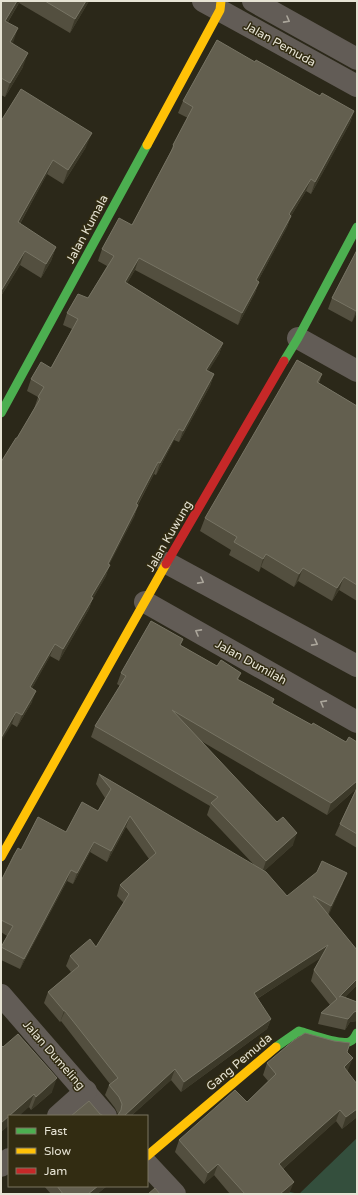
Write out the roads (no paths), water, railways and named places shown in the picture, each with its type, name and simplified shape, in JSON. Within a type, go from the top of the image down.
[{"type":"street","name":"Jalan Pemuda","points":[[253,1],[357,59]]},
{"type":"street","name":"Jalan Pemuda","points":[[215,4],[357,86]]},
{"type":"street","name":"Jalan Kumala","points":[[1,413],[194,56],[215,4]]},
{"type":"street","name":"Jalan Kuwung","points":[[1,857],[167,563],[298,338],[357,227]]},
{"type":"street","points":[[298,338],[357,371]]},
{"type":"street","points":[[167,563],[357,666]]},
{"type":"street","name":"Jalan Dumilah","points":[[145,602],[357,722]]},
{"type":"street","name":"Jalan Dumeling","points":[[1,995],[86,1091],[105,1115]]},
{"type":"street","name":"Gang Pemuda","points":[[148,1155],[281,1043],[299,1031],[341,1042],[348,1042],[355,1038],[357,1033]]},
{"type":"street","points":[[59,1115],[86,1091]]},
{"type":"street","points":[[148,1165],[175,1194]]}]
